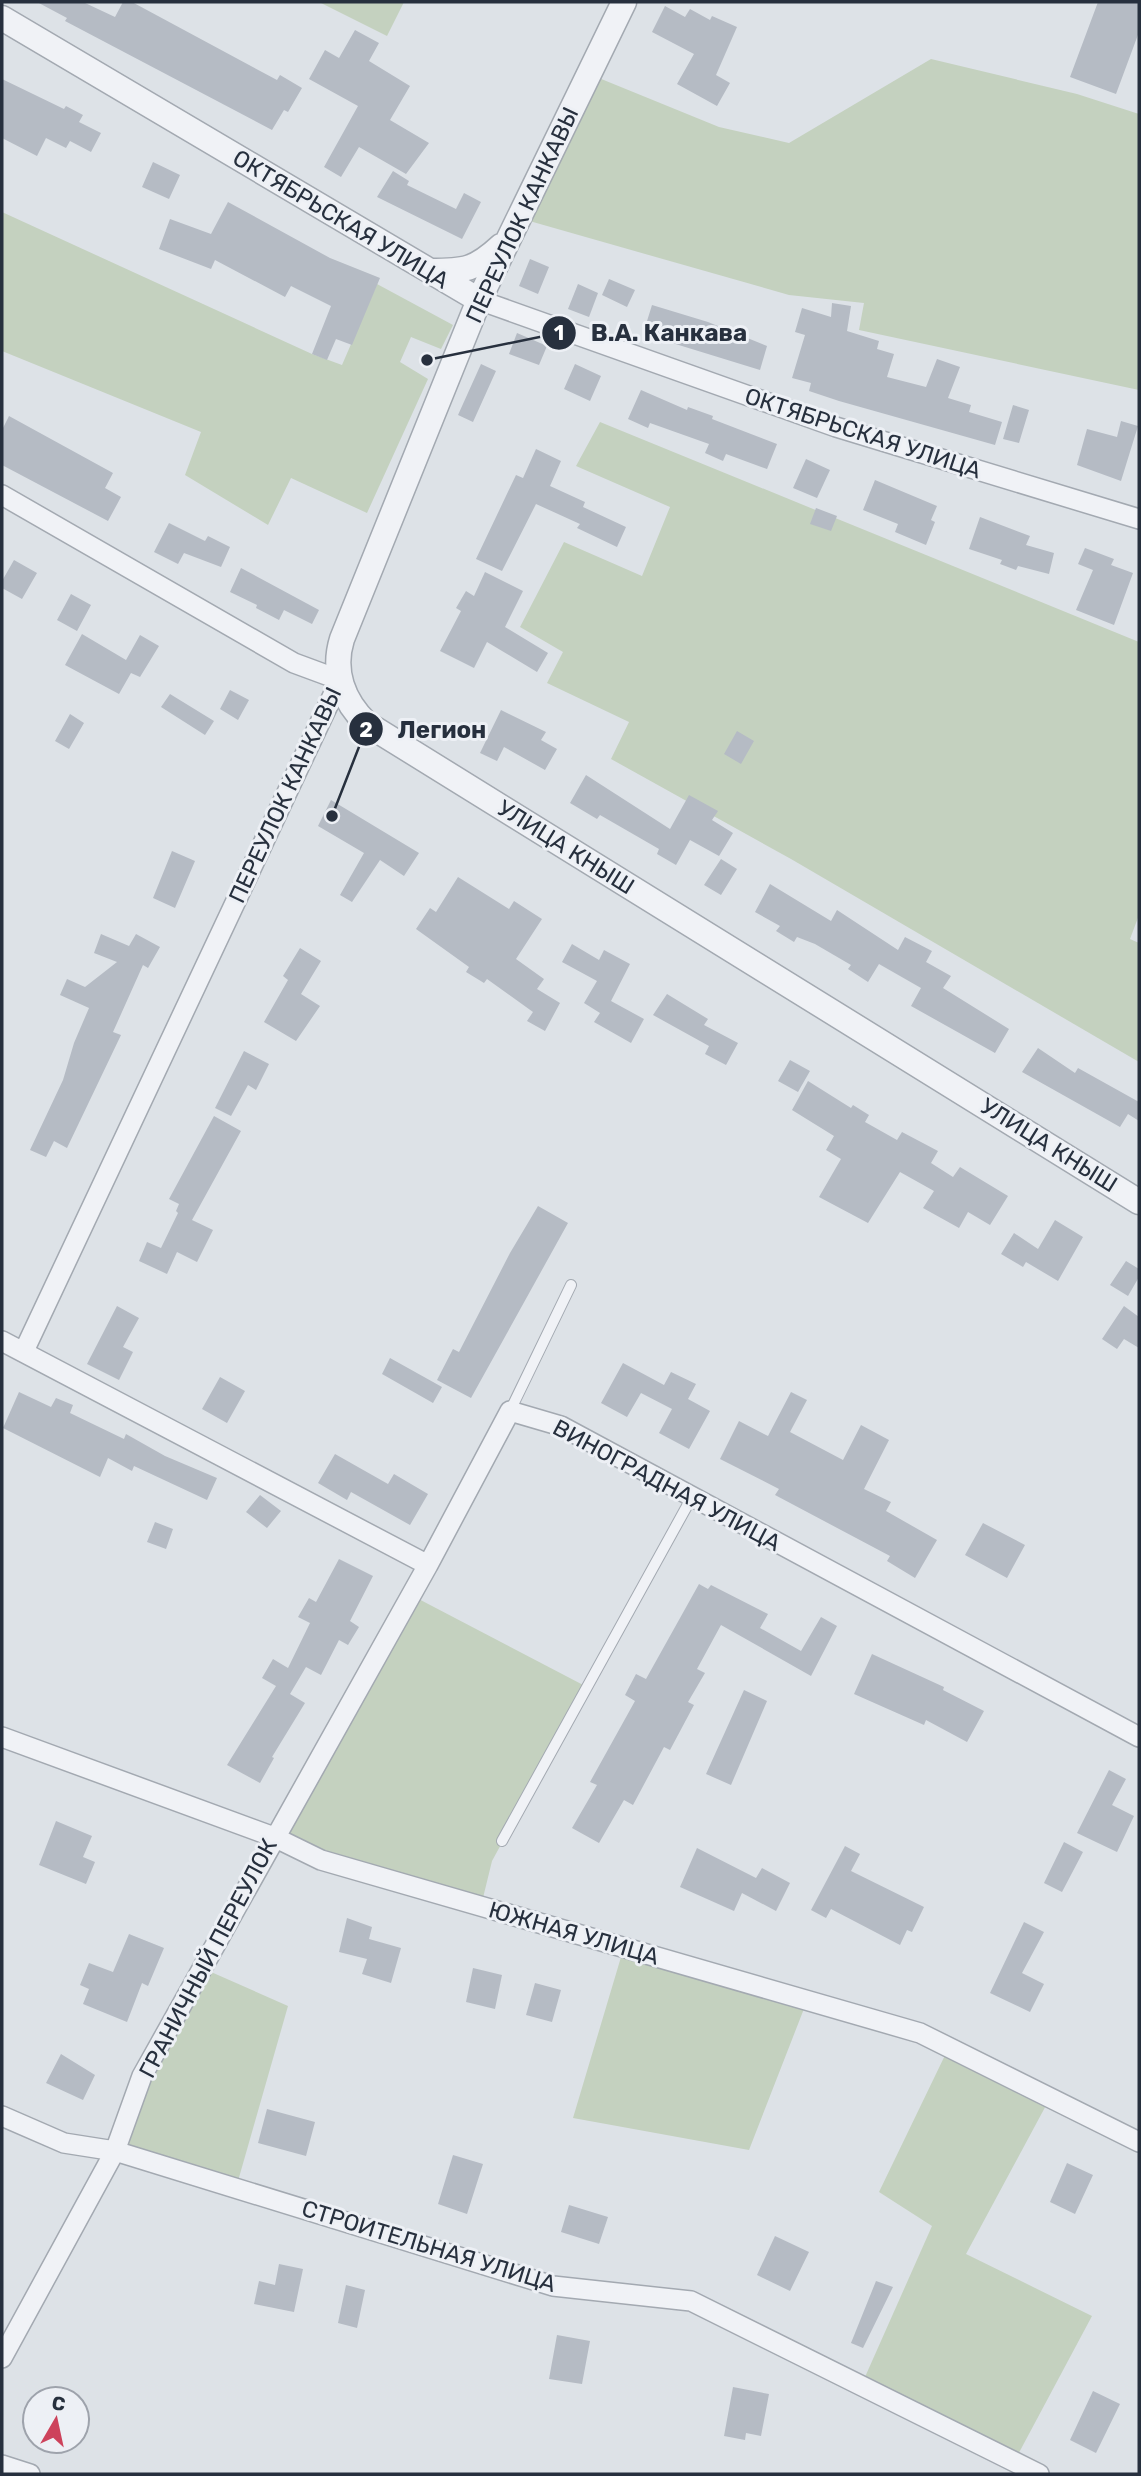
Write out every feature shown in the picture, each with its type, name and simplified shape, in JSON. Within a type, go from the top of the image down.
[{"type":"street","name":"ПЕРЕУЛОК КАНКАВЫ","points":[[24,1351],[340,680],[337,658],[341,639],[480,300],[624,2]]},
{"type":"street","name":"ОКТЯБРЬСКАЯ УЛИЦА","points":[[2,18],[480,300],[836,427],[1139,519]]},
{"type":"street","points":[[430,271],[462,271],[481,264],[509,238]]},
{"type":"street","points":[[430,271],[447,290],[460,314],[461,347]]},
{"type":"street","points":[[2,495],[294,663],[340,680]]},
{"type":"street","name":"УЛИЦА КНЫШ","points":[[340,680],[348,702],[367,724],[1139,1202]]},
{"type":"street","points":[[2,1341],[428,1565],[510,1411]]},
{"type":"street","name":"ВИНОГРАДНАЯ УЛИЦА","points":[[510,1411],[561,1426],[1139,1737]]},
{"type":"street","name":"ГРАНИЧНЫЙ ПЕРЕУЛОК","points":[[2,2358],[115,2151],[142,2076],[428,1565]]},
{"type":"street","name":"ЮЖНАЯ УЛИЦА","points":[[2,1737],[274,1837],[321,1860],[919,2033],[1139,2143]]},
{"type":"street","name":"СТРОИТЕЛЬНАЯ УЛИЦА","points":[[2,2116],[64,2143],[115,2151],[553,2286],[691,2301],[1040,2474]]},
{"type":"street","points":[[2,2465],[30,2474]]},
{"type":"lane","points":[[510,1411],[571,1285]]},
{"type":"lane","points":[[502,1841],[692,1497]]},
{"type":"green space","points":[[319,2],[404,2],[387,36]]},
{"type":"green space","points":[[931,59],[1077,94],[1139,114],[1139,390],[859,330],[864,303],[789,295],[519,218],[589,74],[719,127],[789,143]]},
{"type":"green space","points":[[2,212],[312,354],[342,365],[377,284],[453,325],[441,349],[411,337],[400,362],[428,379],[367,513],[291,478],[268,525],[185,475],[201,432],[2,351]]},
{"type":"green space","points":[[600,422],[1139,642],[1139,915],[1130,939],[1139,943],[1139,1062],[791,859],[611,759],[629,722],[547,683],[563,652],[520,627],[564,542],[642,576],[670,507],[576,466]]},
{"type":"green space","points":[[411,1595],[587,1687],[492,1861],[481,1906],[274,1837]]},
{"type":"green space","points":[[624,1947],[807,2001],[749,2150],[573,2118]]},
{"type":"green space","points":[[202,1968],[288,2006],[236,2188],[115,2151]]},
{"type":"green space","points":[[949,2047],[1050,2098],[966,2254],[1092,2316],[1014,2462],[861,2386],[932,2226],[879,2192]]},
{"type":"building","points":[[37,2],[83,2],[115,17],[123,2],[132,2],[277,80],[280,75],[302,88],[288,112],[284,110],[272,130],[65,21],[67,18]]},
{"type":"building","points":[[1098,2],[1139,2],[1139,32],[1116,94],[1070,77]]},
{"type":"building","points":[[665,6],[685,17],[690,9],[710,20],[712,16],[737,27],[716,75],[730,83],[717,106],[677,84],[694,54],[652,32]]},
{"type":"building","points":[[355,30],[379,43],[369,61],[410,86],[390,120],[429,143],[406,174],[359,147],[341,177],[324,167],[358,106],[309,79],[325,50],[339,58]]},
{"type":"building","points":[[2,79],[64,109],[66,106],[83,115],[79,122],[101,133],[91,152],[70,141],[66,148],[46,138],[37,156],[2,138]]},
{"type":"building","points":[[153,162],[180,175],[169,199],[142,187]]},
{"type":"building","points":[[393,171],[409,181],[407,185],[456,209],[464,193],[481,202],[462,239],[377,197]]},
{"type":"building","points":[[228,202],[330,258],[380,278],[352,345],[336,339],[327,360],[312,354],[331,306],[291,286],[285,297],[215,260],[211,269],[159,249],[170,219],[211,234]]},
{"type":"building","points":[[530,259],[549,267],[538,294],[519,286]]},
{"type":"building","points":[[609,279],[635,290],[627,307],[602,295]]},
{"type":"building","points":[[578,284],[598,293],[589,317],[568,309]]},
{"type":"building","points":[[832,303],[851,306],[847,331],[879,341],[877,349],[894,354],[887,377],[926,387],[937,359],[960,367],[948,398],[971,405],[969,412],[1002,422],[995,445],[839,401],[809,391],[811,383],[792,378],[805,335],[795,332],[802,308],[831,317]]},
{"type":"building","points":[[652,305],[708,322],[767,346],[760,370],[643,334]]},
{"type":"building","points":[[517,333],[547,346],[539,365],[509,354]]},
{"type":"building","points":[[481,364],[496,371],[473,422],[458,415]]},
{"type":"building","points":[[575,364],[601,376],[590,401],[564,389]]},
{"type":"building","points":[[641,390],[687,410],[688,407],[713,416],[712,419],[777,444],[767,469],[726,454],[723,461],[705,453],[709,444],[650,423],[648,428],[628,419]]},
{"type":"building","points":[[1013,405],[1029,410],[1019,443],[1003,439]]},
{"type":"building","points":[[9,416],[113,473],[105,488],[121,497],[108,521],[2,465],[2,430]]},
{"type":"building","points":[[1121,421],[1138,426],[1121,481],[1077,465],[1087,429],[1117,437]]},
{"type":"building","points":[[536,449],[561,461],[550,486],[585,502],[583,507],[626,527],[617,547],[577,528],[580,524],[536,504],[502,571],[476,559],[516,475],[523,478]]},
{"type":"building","points":[[806,459],[830,470],[817,498],[793,488]]},
{"type":"building","points":[[875,480],[937,506],[931,520],[935,522],[926,545],[895,532],[898,524],[863,510]]},
{"type":"building","points":[[816,508],[837,516],[831,531],[810,524]]},
{"type":"building","points":[[980,517],[1030,536],[1026,545],[1054,553],[1049,574],[1018,566],[1016,570],[1000,564],[1002,560],[969,549]]},
{"type":"building","points":[[169,523],[205,541],[208,536],[230,547],[221,567],[184,553],[178,564],[154,552]]},
{"type":"building","points":[[1085,548],[1114,559],[1111,565],[1133,573],[1114,625],[1076,610],[1093,570],[1078,564]]},
{"type":"building","points":[[14,560],[37,573],[22,599],[2,588],[2,581]]},
{"type":"building","points":[[241,568],[319,610],[312,624],[284,610],[279,620],[256,608],[257,605],[230,592]]},
{"type":"building","points":[[485,572],[523,591],[505,627],[548,653],[537,672],[487,642],[474,668],[440,651],[461,611],[456,608],[466,591],[474,596]]},
{"type":"building","points":[[71,594],[91,605],[77,631],[57,620]]},
{"type":"building","points":[[82,634],[126,660],[140,635],[159,646],[140,677],[131,673],[119,694],[65,665]]},
{"type":"building","points":[[230,690],[249,700],[238,720],[220,709]]},
{"type":"building","points":[[170,694],[214,721],[205,735],[161,707]]},
{"type":"building","points":[[501,710],[546,732],[541,740],[557,749],[545,770],[504,747],[497,761],[480,753]]},
{"type":"building","points":[[70,714],[84,723],[69,749],[55,741]]},
{"type":"building","points":[[737,731],[754,741],[741,764],[724,754]]},
{"type":"building","points":[[586,775],[670,829],[689,795],[718,811],[712,820],[733,833],[719,856],[690,840],[676,865],[657,854],[659,849],[600,815],[597,819],[570,803]]},
{"type":"building","points":[[331,800],[419,853],[404,876],[380,860],[352,902],[340,895],[364,853],[318,826]]},
{"type":"building","points":[[172,851],[195,861],[175,908],[153,898]]},
{"type":"building","points":[[721,859],[737,869],[721,895],[704,885]]},
{"type":"building","points":[[458,877],[509,909],[514,901],[542,919],[516,959],[544,979],[537,989],[560,1003],[545,1031],[527,1021],[533,1012],[487,979],[484,983],[466,972],[469,967],[416,929],[430,908],[436,912]]},
{"type":"building","points":[[770,884],[831,921],[837,910],[898,950],[905,937],[932,951],[926,962],[951,976],[943,988],[1009,1029],[995,1053],[911,1006],[921,988],[879,964],[868,982],[848,969],[851,965],[815,944],[797,937],[794,942],[776,931],[780,926],[755,912]]},
{"type":"building","points":[[101,934],[129,946],[136,934],[160,947],[148,968],[143,965],[113,1032],[121,1035],[67,1148],[54,1141],[46,1157],[30,1150],[63,1080],[74,1043],[89,1008],[60,995],[67,979],[85,987],[117,962],[94,953]]},
{"type":"building","points":[[572,944],[599,960],[604,950],[630,964],[611,1001],[644,1019],[631,1043],[594,1022],[600,1013],[584,1003],[597,981],[562,962]]},
{"type":"building","points":[[300,948],[321,961],[301,994],[320,1006],[296,1041],[264,1022],[288,980],[283,976]]},
{"type":"building","points":[[667,994],[708,1019],[704,1025],[738,1043],[726,1065],[705,1054],[709,1046],[653,1015]]},
{"type":"building","points":[[1038,1048],[1075,1073],[1078,1068],[1139,1102],[1139,1121],[1128,1114],[1120,1127],[1022,1072]]},
{"type":"building","points":[[244,1051],[269,1064],[256,1090],[248,1085],[231,1116],[215,1108]]},
{"type":"building","points":[[790,1060],[810,1071],[798,1092],[778,1081]]},
{"type":"building","points":[[808,1081],[851,1108],[853,1105],[869,1115],[865,1122],[897,1140],[902,1132],[938,1151],[931,1163],[953,1177],[960,1167],[1008,1196],[990,1225],[968,1212],[959,1228],[923,1208],[934,1191],[900,1172],[868,1223],[819,1197],[841,1159],[826,1150],[834,1136],[792,1110]]},
{"type":"building","points":[[214,1116],[241,1131],[192,1220],[213,1230],[197,1262],[177,1252],[167,1274],[139,1261],[147,1242],[161,1248],[178,1213],[176,1211],[179,1204],[169,1199]]},
{"type":"building","points":[[538,1206],[568,1223],[471,1398],[437,1380],[453,1349],[459,1352],[510,1253]]},
{"type":"building","points":[[1055,1220],[1083,1237],[1058,1281],[1026,1262],[1023,1267],[1001,1254],[1014,1233],[1038,1249]]},
{"type":"building","points":[[1126,1261],[1139,1269],[1139,1277],[1128,1296],[1110,1285]]},
{"type":"building","points":[[117,1306],[139,1318],[123,1347],[133,1352],[119,1380],[87,1364]]},
{"type":"building","points":[[1124,1306],[1139,1317],[1139,1348],[1124,1339],[1117,1349],[1102,1339]]},
{"type":"building","points":[[390,1358],[442,1387],[433,1403],[382,1374]]},
{"type":"building","points":[[623,1363],[664,1385],[671,1372],[696,1384],[688,1399],[710,1411],[689,1449],[659,1433],[672,1409],[641,1393],[627,1417],[601,1403]]},
{"type":"building","points":[[220,1377],[245,1391],[227,1423],[202,1409]]},
{"type":"building","points":[[19,1392],[51,1407],[56,1398],[73,1405],[70,1413],[124,1439],[126,1434],[165,1456],[217,1478],[207,1500],[134,1466],[132,1471],[108,1458],[100,1477],[3,1428]]},
{"type":"building","points":[[791,1392],[807,1400],[790,1432],[843,1460],[861,1425],[889,1440],[864,1489],[891,1502],[886,1511],[937,1540],[915,1578],[887,1561],[890,1556],[775,1495],[779,1489],[720,1459],[739,1421],[768,1436]]},
{"type":"building","points":[[335,1454],[388,1484],[394,1474],[428,1494],[410,1525],[351,1492],[347,1500],[318,1483]]},
{"type":"building","points":[[260,1495],[281,1511],[267,1528],[246,1512]]},
{"type":"building","points":[[155,1522],[173,1529],[166,1549],[147,1542]]},
{"type":"building","points":[[983,1523],[1025,1545],[1007,1578],[965,1555]]},
{"type":"building","points":[[339,1559],[373,1576],[350,1621],[359,1627],[348,1645],[339,1640],[321,1675],[306,1667],[290,1694],[305,1703],[272,1757],[274,1758],[260,1783],[227,1765],[276,1686],[262,1678],[273,1659],[288,1668],[310,1623],[298,1617],[309,1598],[316,1602]]},
{"type":"building","points":[[699,1584],[708,1589],[711,1585],[768,1614],[760,1628],[801,1651],[821,1617],[837,1626],[811,1676],[721,1625],[697,1669],[705,1673],[688,1702],[694,1705],[670,1750],[664,1747],[633,1805],[624,1800],[599,1843],[572,1828],[597,1785],[590,1782],[635,1701],[625,1695],[636,1674],[646,1679]]},
{"type":"building","points":[[872,1654],[944,1687],[943,1690],[984,1711],[967,1742],[926,1720],[924,1725],[854,1694]]},
{"type":"building","points":[[744,1690],[767,1701],[731,1785],[706,1774]]},
{"type":"building","points":[[1109,1770],[1126,1779],[1112,1805],[1134,1816],[1117,1852],[1077,1833]]},
{"type":"building","points":[[56,1821],[92,1836],[83,1857],[95,1862],[86,1884],[39,1865]]},
{"type":"building","points":[[1064,1842],[1083,1852],[1062,1892],[1044,1883]]},
{"type":"building","points":[[845,1846],[860,1854],[851,1871],[924,1907],[912,1932],[907,1930],[900,1945],[831,1909],[826,1918],[811,1910]]},
{"type":"building","points":[[697,1848],[756,1878],[762,1868],[790,1883],[776,1911],[742,1893],[734,1911],[680,1887]]},
{"type":"building","points":[[347,1918],[372,1927],[369,1939],[401,1948],[391,1983],[362,1974],[367,1959],[339,1952]]},
{"type":"building","points":[[1024,1922],[1044,1932],[1022,1973],[1044,1984],[1030,2012],[990,1993]]},
{"type":"building","points":[[129,1934],[164,1948],[148,1986],[142,1983],[127,2022],[83,2004],[89,1989],[80,1985],[89,1963],[113,1972]]},
{"type":"building","points":[[473,1968],[502,1975],[495,2009],[466,2002]]},
{"type":"building","points":[[535,1983],[561,1990],[552,2022],[526,2015]]},
{"type":"building","points":[[61,2054],[95,2075],[83,2100],[46,2083]]},
{"type":"building","points":[[267,2109],[315,2122],[306,2156],[258,2143]]},
{"type":"building","points":[[453,2155],[483,2164],[467,2214],[438,2204]]},
{"type":"building","points":[[1067,2163],[1093,2175],[1075,2214],[1050,2202]]},
{"type":"building","points":[[569,2205],[608,2217],[599,2244],[561,2232]]},
{"type":"building","points":[[775,2236],[809,2252],[790,2291],[757,2275]]},
{"type":"building","points":[[279,2264],[303,2269],[294,2312],[254,2304],[259,2281],[275,2285]]},
{"type":"building","points":[[876,2281],[893,2287],[863,2348],[851,2343]]},
{"type":"building","points":[[346,2285],[365,2290],[357,2328],[338,2323]]},
{"type":"building","points":[[557,2335],[590,2341],[582,2384],[549,2379]]},
{"type":"building","points":[[733,2387],[769,2394],[761,2436],[746,2433],[745,2440],[724,2436]]},
{"type":"building","points":[[1093,2391],[1120,2404],[1096,2453],[1070,2440]]},
{"type":"place","name":"В.А. Канкава","points":[[427,360]]},
{"type":"place","name":"Легион","points":[[332,816]]}]
